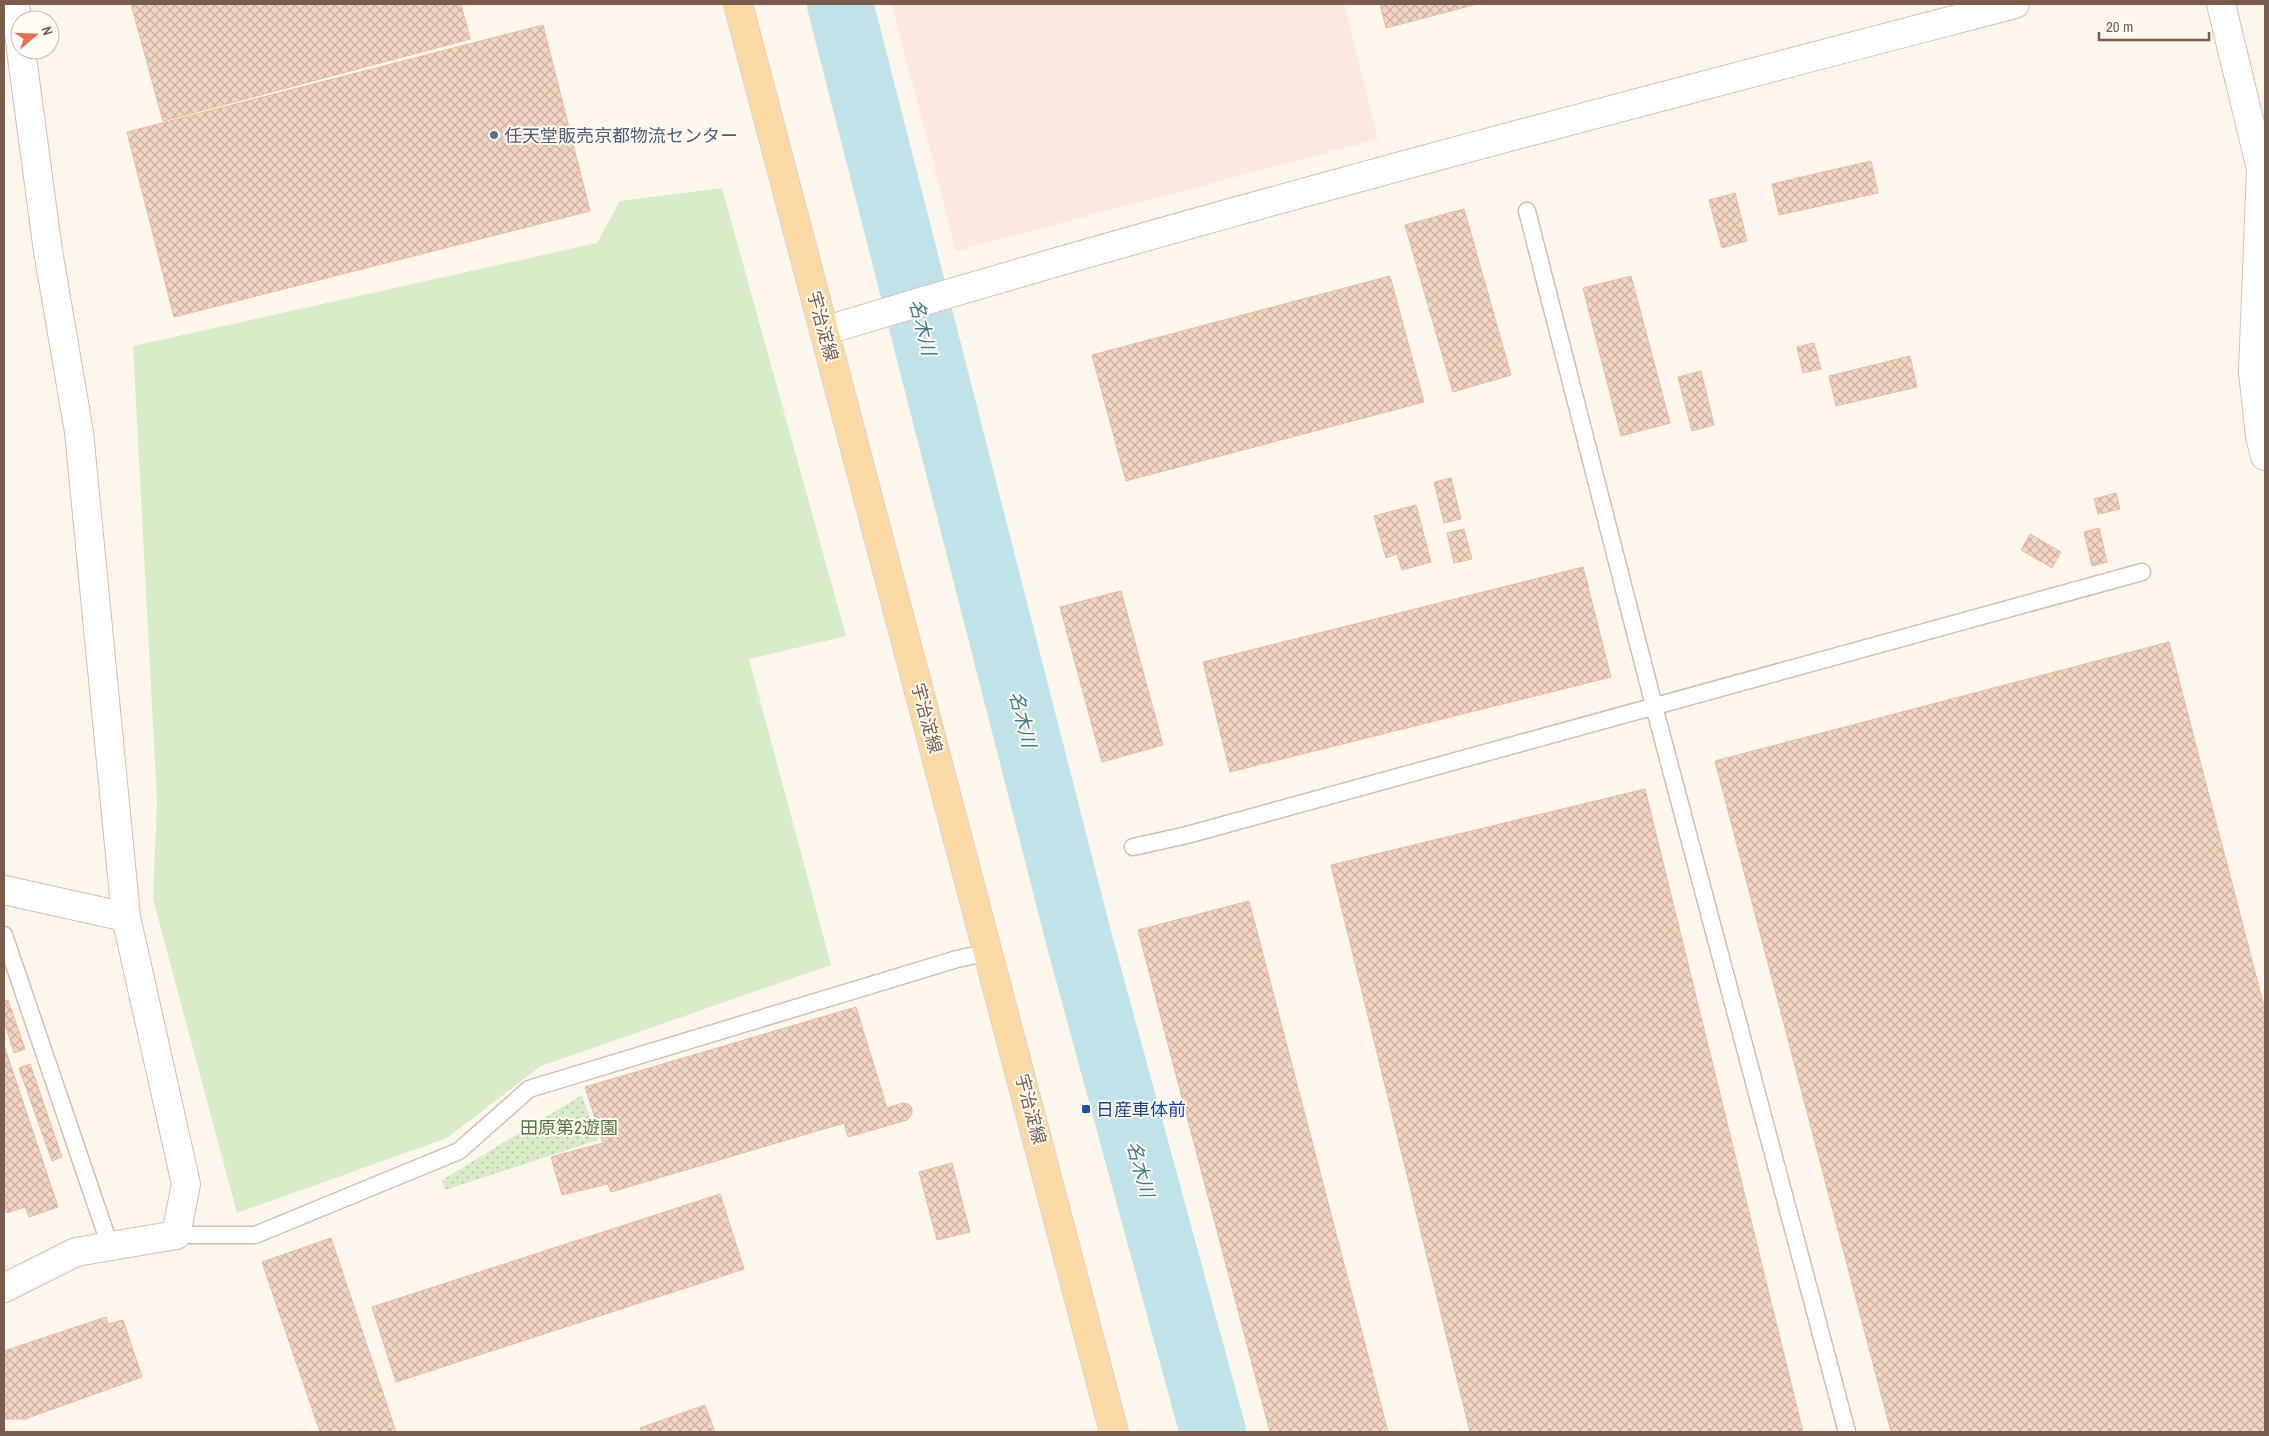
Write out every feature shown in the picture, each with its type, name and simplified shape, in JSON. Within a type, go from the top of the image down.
[{"type":"main road","name":"宇治淀線","points":[[738,4],[990,952],[1114,1432]]},
{"type":"street","points":[[824,331],[964,289],[1508,137],[2015,4]]},
{"type":"street","points":[[2221,4],[2261,169],[2253,372],[2260,436],[2265,456]]},
{"type":"street","points":[[4,1288],[76,1252],[176,1235],[186,1184],[126,917],[79,432],[48,251],[22,60]]},
{"type":"street","points":[[4,890],[126,917]]},
{"type":"lane","points":[[1527,212],[1654,706],[1847,1432]]},
{"type":"lane","points":[[1133,847],[1186,835],[2142,572]]},
{"type":"lane","points":[[4,935],[110,1246]]},
{"type":"lane","points":[[176,1235],[255,1235],[459,1151],[529,1088],[957,959],[990,952]]},
{"type":"shaded area","points":[[892,4],[1344,4],[1378,139],[956,251]]},
{"type":"green space","points":[[722,188],[846,636],[749,659],[831,965],[541,1066],[447,1138],[237,1213],[153,899],[157,800],[133,346],[597,243],[620,201]]},
{"type":"green space","name":"田原第2遊園","points":[[582,1095],[598,1140],[445,1190],[442,1180]]},
{"type":"building","points":[[131,4],[461,4],[470,39],[163,121]]},
{"type":"building","points":[[1380,4],[1477,4],[1386,28]]},
{"type":"building","points":[[543,25],[590,211],[174,317],[127,132]]},
{"type":"building","points":[[1871,161],[1878,193],[1779,215],[1772,184]]},
{"type":"building","points":[[1735,193],[1747,241],[1722,248],[1709,200]]},
{"type":"building","points":[[1464,209],[1511,375],[1453,392],[1405,225]]},
{"type":"building","points":[[1390,276],[1424,402],[1126,481],[1092,355]]},
{"type":"building","points":[[1631,276],[1670,423],[1621,436],[1583,288]]},
{"type":"building","points":[[1814,343],[1821,369],[1803,373],[1797,347]]},
{"type":"building","points":[[1910,356],[1917,387],[1836,406],[1829,376]]},
{"type":"building","points":[[1701,371],[1714,425],[1692,431],[1678,377]]},
{"type":"building","points":[[1451,478],[1461,519],[1444,523],[1434,482]]},
{"type":"building","points":[[2116,493],[2120,509],[2098,514],[2094,499]]},
{"type":"building","points":[[1416,505],[1431,562],[1402,570],[1397,554],[1386,558],[1374,516]]},
{"type":"building","points":[[2099,528],[2107,562],[2092,566],[2084,532]]},
{"type":"building","points":[[1464,529],[1472,559],[1454,563],[1447,533]]},
{"type":"building","points":[[2030,534],[2061,552],[2052,568],[2021,550]]},
{"type":"building","points":[[1583,567],[1611,677],[1230,772],[1203,662]]},
{"type":"building","points":[[1121,591],[1163,745],[1102,762],[1060,607]]},
{"type":"building","points":[[2169,642],[2265,1010],[2265,1432],[1891,1432],[1715,761]]},
{"type":"building","points":[[1645,789],[1803,1432],[1470,1432],[1331,865]]},
{"type":"building","points":[[1249,901],[1388,1432],[1270,1432],[1138,930]]},
{"type":"building","points":[[8,1000],[25,1049],[14,1053],[4,1021],[4,1001]]},
{"type":"building","points":[[856,1007],[887,1108],[902,1103],[908,1104],[912,1108],[912,1114],[907,1120],[848,1137],[844,1123],[611,1192],[608,1184],[562,1195],[551,1157],[603,1143],[585,1087]]},
{"type":"building","points":[[4,1045],[58,1207],[29,1217],[25,1207],[7,1213],[4,1204]]},
{"type":"building","points":[[30,1064],[62,1157],[52,1161],[19,1068]]},
{"type":"building","points":[[952,1163],[970,1232],[937,1240],[919,1172]]},
{"type":"building","points":[[720,1194],[744,1269],[396,1382],[372,1307]]},
{"type":"building","points":[[331,1238],[396,1432],[320,1432],[262,1262]]},
{"type":"building","points":[[106,1317],[108,1324],[123,1320],[142,1377],[25,1419],[4,1419],[4,1351]]},
{"type":"building","points":[[705,1405],[715,1432],[642,1432],[640,1428]]},
{"type":"waterway","name":"名木川","points":[[840,4],[1080,943],[1213,1432]]},
{"type":"place","name":"任天堂販売京都物流センター","points":[[494,135]]},
{"type":"place","name":"日産車体前","points":[[1086,1109]]}]
